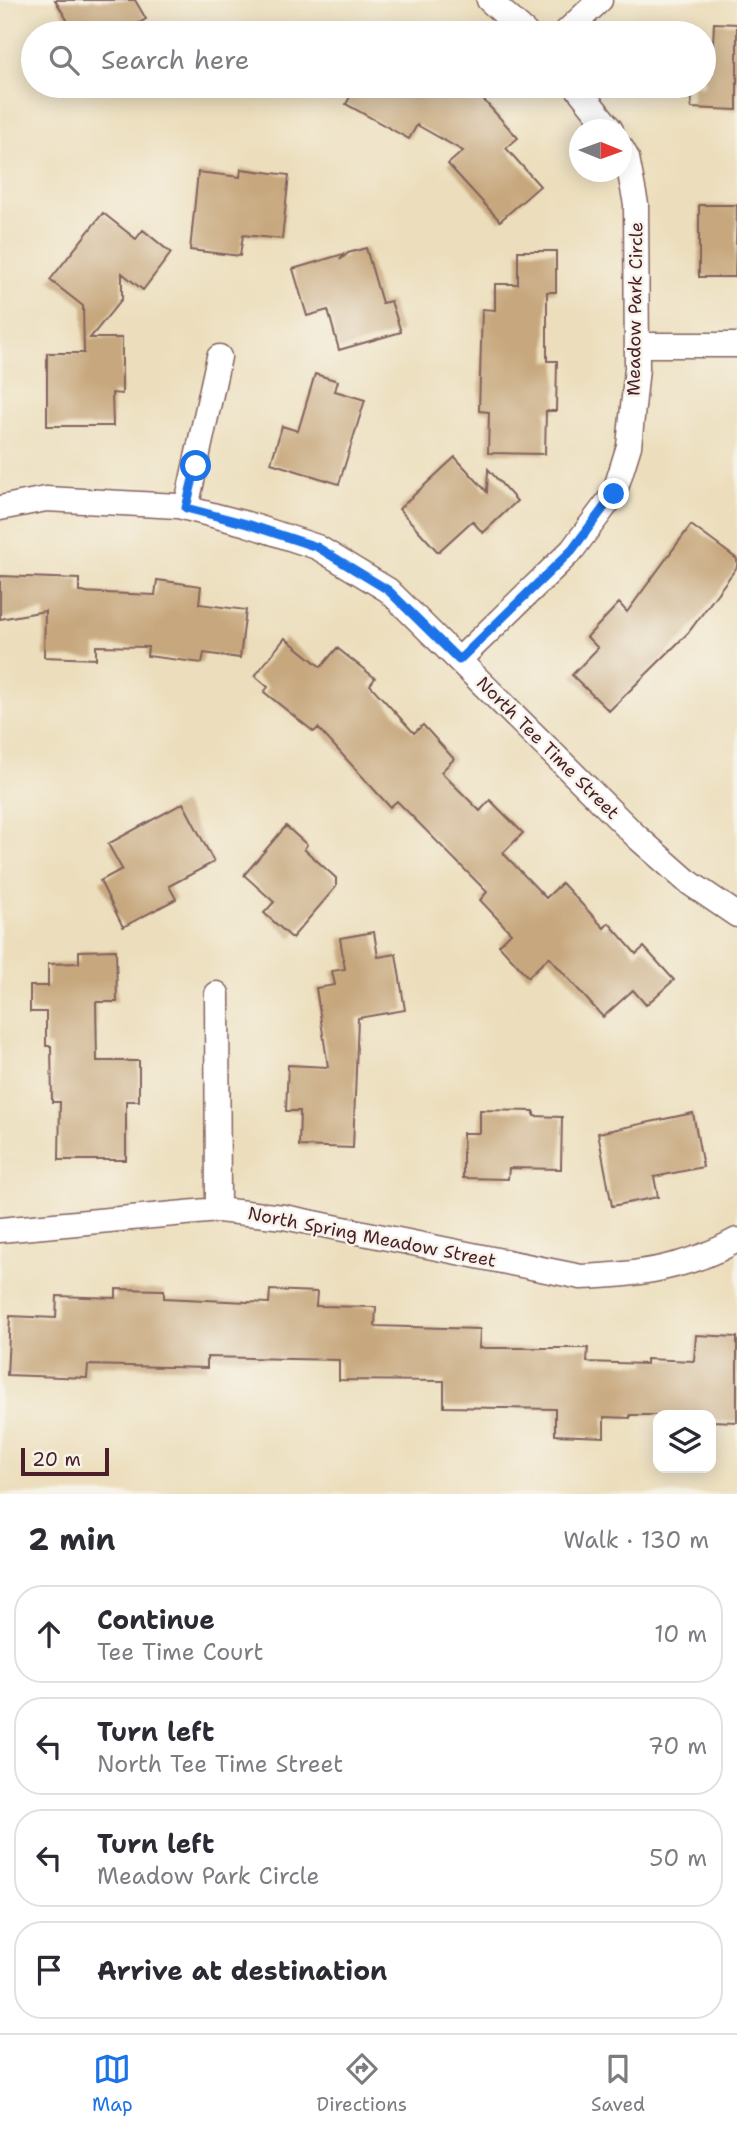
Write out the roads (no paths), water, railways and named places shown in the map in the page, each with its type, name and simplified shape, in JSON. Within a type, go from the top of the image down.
[{"type":"street","points":[[489,0],[513,21]]},
{"type":"street","points":[[578,21],[600,0]]},
{"type":"street","points":[[586,98],[602,119]]},
{"type":"street","name":"Meadow Park Circle","points":[[459,660],[572,550],[614,494],[629,446],[637,345],[636,204],[632,182]]},
{"type":"street","points":[[637,345],[737,345]]},
{"type":"street","points":[[186,508],[219,357]]},
{"type":"street","name":"North Tee Time Street","points":[[0,509],[46,499],[186,508],[317,547],[388,590],[637,837],[687,881],[737,915]]},
{"type":"street","points":[[217,994],[218,1210]]},
{"type":"street","name":"North Spring Meadow Street","points":[[0,1230],[218,1210],[284,1217],[581,1277],[629,1276],[686,1264],[737,1240]]}]
